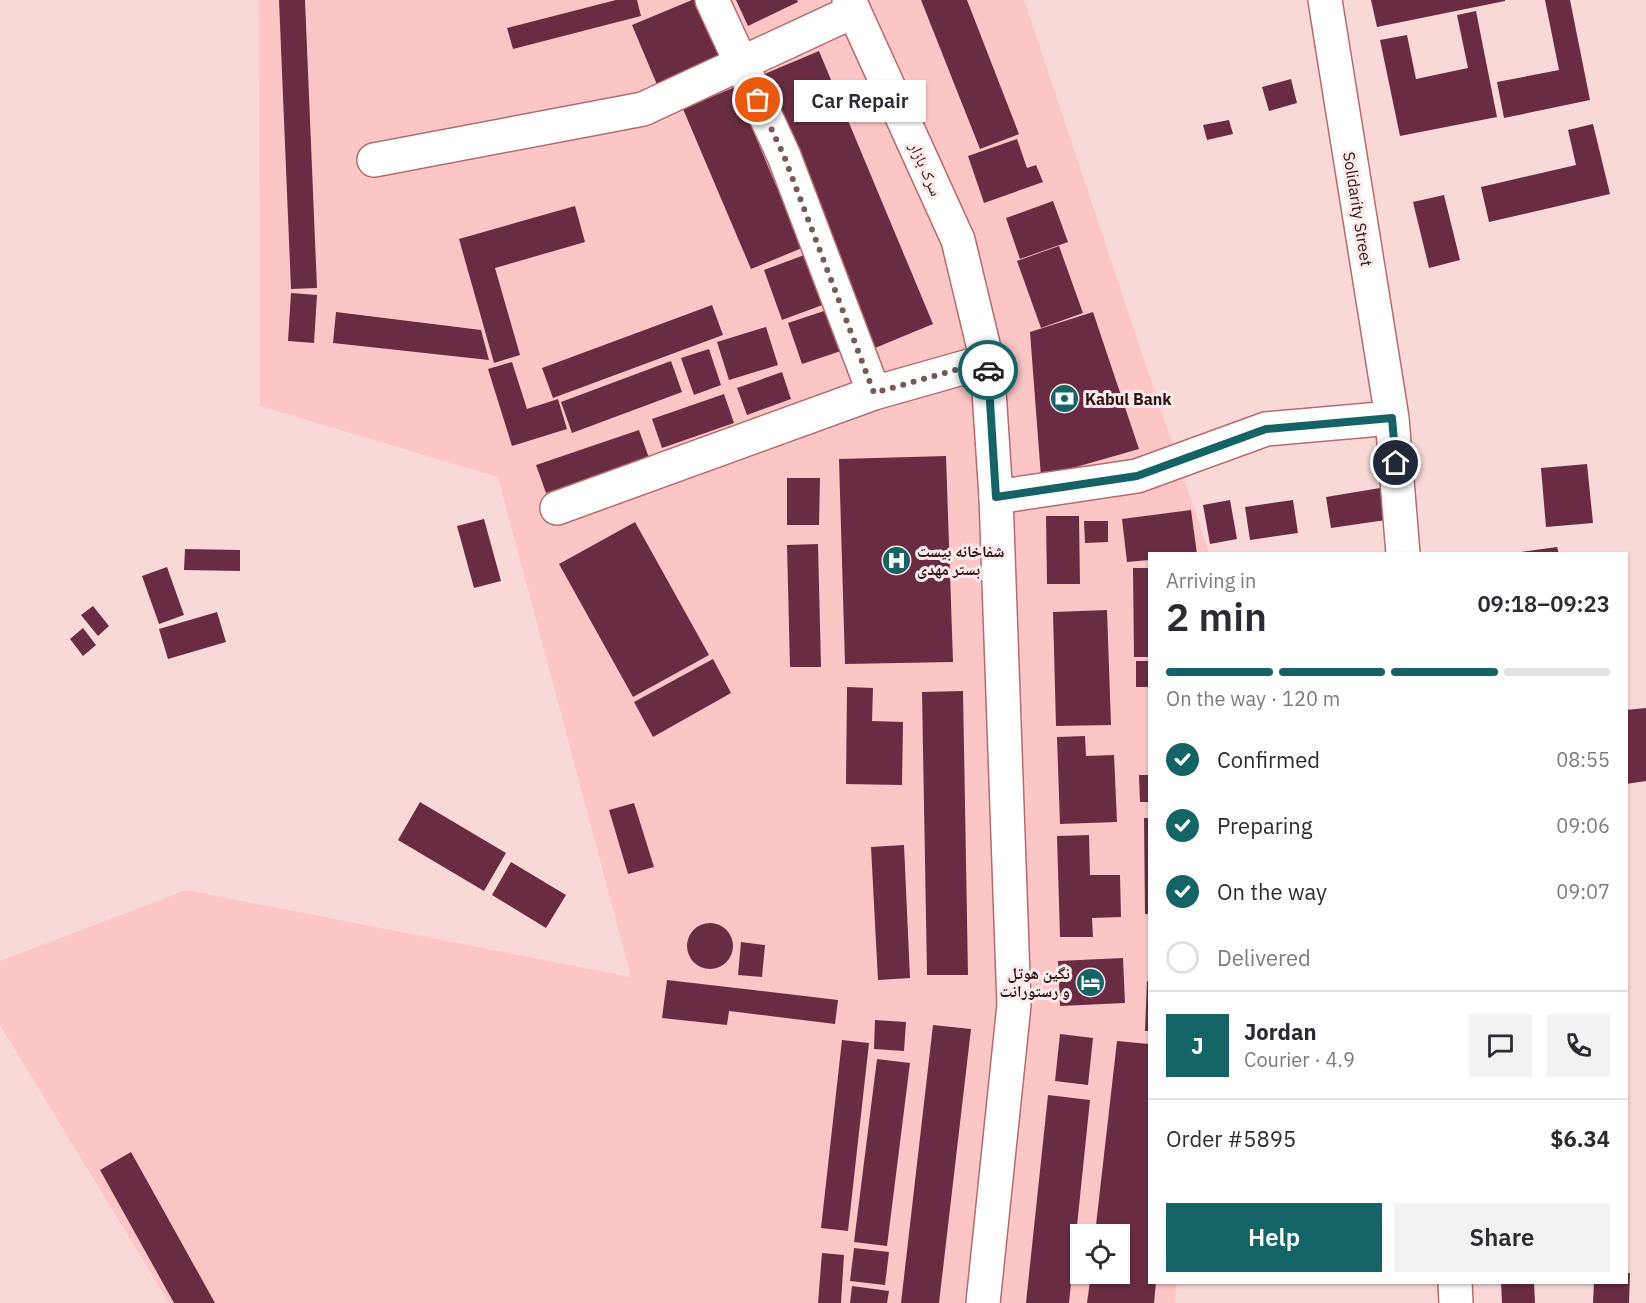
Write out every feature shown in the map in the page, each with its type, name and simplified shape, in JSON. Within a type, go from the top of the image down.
[{"type":"street","points":[[712,0],[784,156],[874,393]]},
{"type":"street","name":"Solidarity Street","points":[[1325,0],[1392,418],[1403,552]]},
{"type":"street","points":[[374,160],[643,109],[741,64],[851,6]]},
{"type":"street","name":"سرک بازار","points":[[851,6],[958,240],[987,361],[996,497],[1014,1005],[983,1303]]},
{"type":"street","points":[[557,508],[874,393],[987,361]]},
{"type":"street","points":[[996,497],[1137,476],[1266,429],[1392,418]]},
{"type":"street","points":[[1455,1284],[1456,1303]]},
{"type":"shaded area","points":[[259,0],[1024,0],[1209,552],[1148,552],[1148,1284],[1176,1284],[1175,1303],[169,1303],[0,1025],[0,961],[186,890],[631,977],[498,477],[260,406]]},
{"type":"building","points":[[279,0],[305,0],[317,288],[291,289]]},
{"type":"building","points":[[616,0],[637,0],[641,16],[513,49],[507,28]]},
{"type":"building","points":[[696,0],[722,61],[658,87],[632,25]]},
{"type":"building","points":[[736,0],[797,0],[798,2],[748,26]]},
{"type":"building","points":[[921,0],[967,0],[1019,134],[980,149]]},
{"type":"building","points":[[1371,0],[1505,0],[1505,1],[1377,27]]},
{"type":"building","points":[[1545,0],[1570,0],[1590,100],[1504,118],[1497,82],[1559,70]]},
{"type":"building","points":[[1476,11],[1497,117],[1400,136],[1380,40],[1407,35],[1416,79],[1468,68],[1457,15]]},
{"type":"building","points":[[819,51],[933,324],[875,348],[762,75]]},
{"type":"building","points":[[1291,79],[1297,103],[1269,111],[1262,87]]},
{"type":"building","points":[[735,87],[802,248],[751,269],[683,109]]},
{"type":"building","points":[[1229,120],[1233,134],[1207,140],[1203,125]]},
{"type":"building","points":[[1593,124],[1610,194],[1489,222],[1481,187],[1576,165],[1568,130]]},
{"type":"building","points":[[1017,139],[1027,168],[1036,165],[1043,182],[984,203],[968,156]]},
{"type":"building","points":[[1444,195],[1460,260],[1429,268],[1413,202]]},
{"type":"building","points":[[1053,201],[1068,242],[1020,259],[1006,218]]},
{"type":"building","points":[[575,206],[585,242],[495,268],[520,355],[494,363],[459,239]]},
{"type":"building","points":[[1059,246],[1083,313],[1041,328],[1017,261]]},
{"type":"building","points":[[807,254],[825,304],[782,320],[764,270]]},
{"type":"building","points":[[291,293],[317,295],[314,343],[288,341]]},
{"type":"building","points":[[712,305],[723,335],[553,398],[542,368]]},
{"type":"building","points":[[830,309],[844,350],[802,364],[788,323]]},
{"type":"building","points":[[336,312],[481,330],[489,360],[333,343]]},
{"type":"building","points":[[1093,312],[1139,449],[1041,477],[1030,332]]},
{"type":"building","points":[[766,327],[778,365],[729,380],[717,342]]},
{"type":"building","points":[[709,349],[721,385],[694,395],[681,358]]},
{"type":"building","points":[[671,361],[682,392],[572,433],[561,402]]},
{"type":"building","points":[[512,362],[527,409],[558,399],[567,429],[512,446],[488,369]]},
{"type":"building","points":[[782,372],[791,399],[747,415],[737,388]]},
{"type":"building","points":[[724,394],[734,423],[662,448],[652,419]]},
{"type":"building","points":[[639,430],[649,458],[546,493],[536,465]]},
{"type":"building","name":"شفاخانه بیست بستر مهدی","points":[[946,456],[953,662],[845,664],[839,459]]},
{"type":"building","points":[[1587,464],[1593,523],[1546,527],[1541,468]]},
{"type":"building","points":[[787,478],[820,478],[819,525],[787,525]]},
{"type":"building","points":[[1380,488],[1386,520],[1331,528],[1326,497]]},
{"type":"building","points":[[1230,500],[1237,539],[1210,544],[1203,505]]},
{"type":"building","points":[[1293,500],[1298,533],[1250,540],[1245,507]]},
{"type":"building","points":[[1191,510],[1197,552],[1148,552],[1148,560],[1127,562],[1122,519]]},
{"type":"building","points":[[1046,516],[1079,516],[1080,584],[1047,584]]},
{"type":"building","points":[[484,519],[501,581],[474,588],[457,526]]},
{"type":"building","points":[[1084,521],[1108,521],[1108,542],[1085,543]]},
{"type":"building","points":[[635,522],[709,655],[633,697],[559,564]]},
{"type":"building","points":[[818,544],[821,667],[790,667],[787,545]]},
{"type":"building","points":[[1557,547],[1558,552],[1521,552]]},
{"type":"building","points":[[185,549],[240,550],[240,571],[184,570]]},
{"type":"building","points":[[167,567],[184,615],[159,624],[142,576]]},
{"type":"building","points":[[1133,568],[1148,568],[1148,657],[1134,657]]},
{"type":"building","points":[[93,606],[109,626],[98,636],[81,615]]},
{"type":"building","points":[[1107,610],[1111,725],[1056,726],[1053,612]]},
{"type":"building","points":[[217,612],[226,642],[168,659],[159,629]]},
{"type":"building","points":[[83,628],[96,645],[83,656],[70,639]]},
{"type":"building","points":[[713,659],[731,693],[653,737],[634,702]]},
{"type":"building","points":[[1136,661],[1148,661],[1148,687],[1136,687]]},
{"type":"building","points":[[847,687],[873,688],[872,721],[903,722],[902,785],[846,784]]},
{"type":"building","points":[[963,691],[968,975],[927,975],[922,692]]},
{"type":"building","points":[[1646,708],[1646,781],[1628,784],[1628,710]]},
{"type":"building","points":[[1085,736],[1086,756],[1114,755],[1117,822],[1060,824],[1057,737]]},
{"type":"building","points":[[1139,775],[1148,775],[1148,802],[1140,802]]},
{"type":"building","points":[[420,802],[506,853],[484,891],[398,840]]},
{"type":"building","points":[[634,803],[654,867],[628,874],[609,810]]},
{"type":"building","points":[[1144,818],[1148,818],[1148,914],[1145,914]]},
{"type":"building","points":[[1089,835],[1090,875],[1120,875],[1121,917],[1092,918],[1093,937],[1060,937],[1057,836]]},
{"type":"building","points":[[904,845],[910,978],[878,980],[871,847]]},
{"type":"building","points":[[511,862],[566,895],[546,928],[492,895]]},
{"type":"building","points":[[710,923],[726,930],[733,946],[726,962],[710,969],[694,962],[687,946],[694,930]]},
{"type":"building","points":[[741,942],[765,945],[762,977],[738,975]]},
{"type":"building","name":"نگین هوتل و رستورانت","points":[[1123,958],[1125,1003],[1060,1006],[1058,961]]},
{"type":"building","points":[[667,980],[838,1000],[835,1024],[729,1011],[727,1025],[662,1018]]},
{"type":"building","points":[[1147,981],[1148,981],[1148,1031],[1145,1031]]},
{"type":"building","points":[[875,1020],[906,1022],[904,1051],[874,1049]]},
{"type":"building","points":[[933,1025],[971,1029],[939,1303],[901,1303]]},
{"type":"building","points":[[1060,1034],[1093,1038],[1088,1085],[1055,1081]]},
{"type":"building","points":[[842,1040],[869,1043],[848,1231],[821,1228]]},
{"type":"building","points":[[1117,1041],[1148,1044],[1148,1284],[1156,1284],[1154,1303],[1087,1303],[1090,1284],[1130,1284],[1130,1224],[1096,1224]]},
{"type":"building","points":[[877,1059],[910,1063],[887,1246],[854,1242]]},
{"type":"building","points":[[1048,1095],[1090,1100],[1077,1224],[1070,1224],[1069,1303],[1026,1303]]},
{"type":"building","points":[[131,1152],[215,1303],[174,1303],[100,1170]]},
{"type":"building","points":[[854,1248],[889,1252],[885,1285],[850,1281]]},
{"type":"building","points":[[822,1253],[844,1255],[841,1303],[818,1303]]},
{"type":"building","points":[[1628,1273],[1630,1273],[1629,1303],[1593,1303],[1594,1284],[1628,1284]]},
{"type":"building","points":[[1501,1284],[1534,1284],[1535,1303],[1502,1303]]},
{"type":"building","points":[[852,1286],[889,1291],[887,1303],[850,1303]]},
{"type":"way so far","points":[[758,100],[784,156],[874,393],[987,361],[988,370]]},
{"type":"place","name":"Car Repair","points":[[758,100]]},
{"type":"place","name":"Kabul Bank","points":[[1064,399]]},
{"type":"place","name":"شفاخانه بیست بستر مهدی","points":[[896,560]]},
{"type":"place","name":"نگین هوتل و رستورانت","points":[[1091,982]]},
{"type":"route","points":[[988,370],[996,497],[1137,476],[1266,429],[1392,418],[1396,463]]}]
